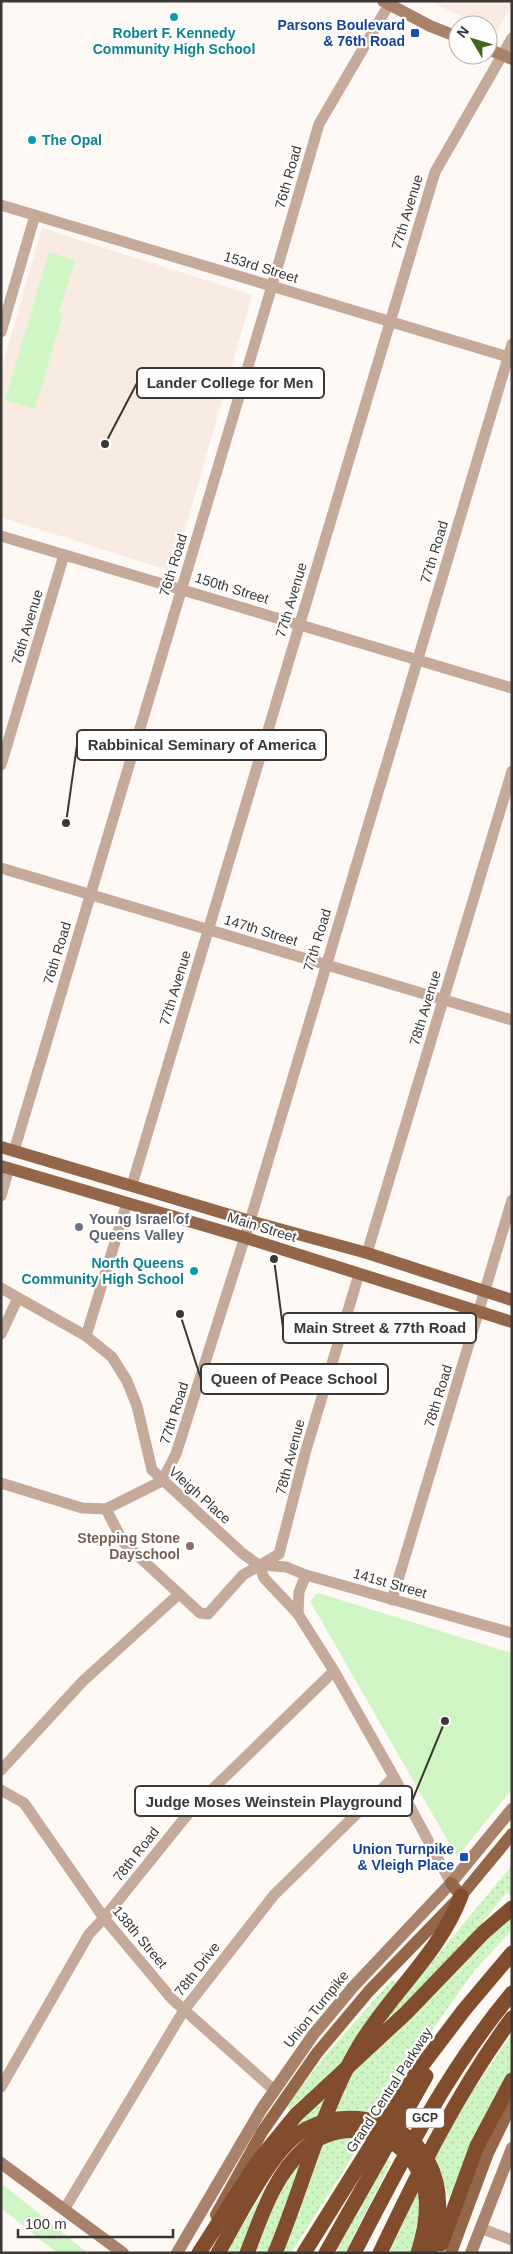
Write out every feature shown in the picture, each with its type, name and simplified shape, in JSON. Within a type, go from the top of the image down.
[{"type":"highway","points":[[275,2253],[337,2089],[350,2063],[375,2022],[440,1938],[455,1912],[461,1896]]},
{"type":"highway","points":[[198,2253],[260,2158],[285,2127],[316,2095],[391,2028],[484,1932],[512,1908]]},
{"type":"highway","name":"Grand Central Parkway","points":[[304,2253],[417,2072],[464,2010],[512,1953]]},
{"type":"highway","name":"GCP","points":[[354,2253],[409,2147],[444,2086],[483,2029],[512,1994]]},
{"type":"highway","points":[[326,2253],[464,2010]]},
{"type":"highway","points":[[380,2253],[420,2170],[457,2100],[512,2018]]},
{"type":"highway","points":[[438,2253],[477,2146],[512,2080]]},
{"type":"highway","points":[[218,2253],[259,2183],[292,2138],[322,2122],[340,2118],[361,2118],[380,2122],[405,2136],[419,2149],[433,2173],[438,2193],[438,2216],[430,2253]]},
{"type":"highway","points":[[247,2253],[270,2195],[283,2172],[305,2148],[322,2137],[339,2131],[369,2132],[392,2141],[411,2159],[423,2181],[426,2211],[418,2253]]},
{"type":"main road","name":"Main Street","points":[[7,1149],[250,1221],[367,1253],[512,1300]]},
{"type":"main road","name":"Main Street","points":[[5,1167],[244,1237],[512,1322]]},
{"type":"main road","name":"Union Turnpike","points":[[198,2253],[252,2148],[304,2069],[373,1986],[461,1896],[512,1834]]},
{"type":"main road","points":[[451,1883],[461,1896]]},
{"type":"main road","points":[[451,2253],[494,2139],[512,2104]]},
{"type":"main road","points":[[494,2139],[512,2112]]},
{"type":"street","points":[[388,2],[430,26],[448,33]]},
{"type":"street","name":"76th Road","points":[[7,1149],[91,894],[319,124],[388,2]]},
{"type":"street","name":"77th Avenue","points":[[132,1185],[435,172],[507,57],[512,38]]},
{"type":"street","name":"153rd Street","points":[[1,205],[510,357]]},
{"type":"street","points":[[1,332],[35,215]]},
{"type":"street","name":"77th Road","points":[[162,1481],[176,1454],[250,1221],[417,659],[510,357],[512,344]]},
{"type":"street","name":"150th Street","points":[[1,536],[512,688]]},
{"type":"street","name":"76th Avenue","points":[[1,766],[64,555]]},
{"type":"street","name":"78th Avenue","points":[[367,1253],[512,771]]},
{"type":"street","name":"147th Street","points":[[1,868],[512,1020]]},
{"type":"street","points":[[1,1196],[5,1167]]},
{"type":"street","name":"78th Road","points":[[392,1600],[512,1200]]},
{"type":"street","points":[[86,1336],[127,1203]]},
{"type":"street","name":"78th Avenue","points":[[179,1594],[204,1615],[208,1614],[243,1575],[279,1554],[306,1450],[359,1274]]},
{"type":"street","name":"Vleigh Place","points":[[1,1288],[86,1336],[112,1357],[127,1381],[137,1406],[152,1470],[249,1559],[260,1566],[264,1578],[298,1614],[334,1671],[451,1883]]},
{"type":"street","points":[[1,1334],[18,1298]]},
{"type":"street","points":[[1,1483],[82,1508],[106,1509],[162,1481]]},
{"type":"street","points":[[1,1770],[84,1681],[179,1594],[122,1542],[106,1509]]},
{"type":"street","name":"141st Street","points":[[260,1566],[286,1567],[306,1576],[511,1631]]},
{"type":"street","points":[[298,1614],[299,1592],[306,1576]]},
{"type":"street","name":"78th Road","points":[[1,2087],[89,1934],[192,1809],[334,1671]]},
{"type":"street","name":"78th Drive","points":[[64,2210],[184,2010],[274,1895],[394,1777]]},
{"type":"street","name":"138th Street","points":[[1,1790],[24,1803],[104,1918],[172,1999],[274,2090]]},
{"type":"street","name":"Union Turnpike","points":[[177,2253],[274,2090],[302,2050],[348,1993],[451,1883],[512,1809]]},
{"type":"street","points":[[470,2253],[512,2148]]},
{"type":"street","points":[[1,2163],[123,2253]]},
{"type":"street","points":[[480,2228],[512,2240]]},
{"type":"shaded area","points":[[428,1],[512,1],[512,5],[498,29],[498,15],[460,15]]},
{"type":"shaded area","points":[[42,228],[252,295],[173,572],[1,517],[1,371]]},
{"type":"green space","points":[[49,252],[75,260],[59,312],[63,314],[35,409],[5,400]]},
{"type":"green space","points":[[318,1593],[512,1653],[512,1789],[457,1857],[310,1601]]},
{"type":"green space","points":[[512,1865],[512,1898],[507,1892],[477,1929],[512,1913],[512,1930],[475,1970],[400,2075],[351,2159],[291,2253],[281,2253],[343,2088],[379,2026]]},
{"type":"green space","points":[[392,1980],[398,1985],[375,2012],[269,2253],[253,2253],[281,2189],[288,2180],[298,2127],[295,2124],[316,2086],[290,2110],[287,2106],[322,2059]]},
{"type":"green space","points":[[512,2033],[512,2071],[484,2119],[455,2187],[448,2198],[446,2188],[416,2227],[415,2242],[411,2253],[389,2253],[442,2140]]},
{"type":"green space","points":[[387,2159],[391,2162],[345,2253],[335,2253]]},
{"type":"green space","points":[[274,2174],[260,2199],[240,2253],[225,2253]]},
{"type":"green space","points":[[1,2183],[88,2253],[57,2253],[1,2208]]},
{"type":"place","name":"Robert F. Kennedy Community High School","points":[[174,17]]},
{"type":"place","name":"Parsons Boulevard & 76th Road","points":[[415,33]]},
{"type":"place","name":"The Opal","points":[[32,140]]},
{"type":"place","name":"Lander College for Men","points":[[105,444]]},
{"type":"place","name":"Rabbinical Seminary of America","points":[[66,823]]},
{"type":"place","name":"Young Israel of Queens Valley","points":[[79,1227]]},
{"type":"place","name":"Main Street & 77th Road","points":[[274,1259]]},
{"type":"place","name":"North Queens Community High School","points":[[194,1271]]},
{"type":"place","name":"Queen of Peace School","points":[[180,1314]]},
{"type":"place","name":"Stepping Stone Dayschool","points":[[190,1546]]},
{"type":"place","name":"Judge Moses Weinstein Playground","points":[[445,1721]]},
{"type":"place","name":"Union Turnpike & Vleigh Place","points":[[464,1857]]}]
